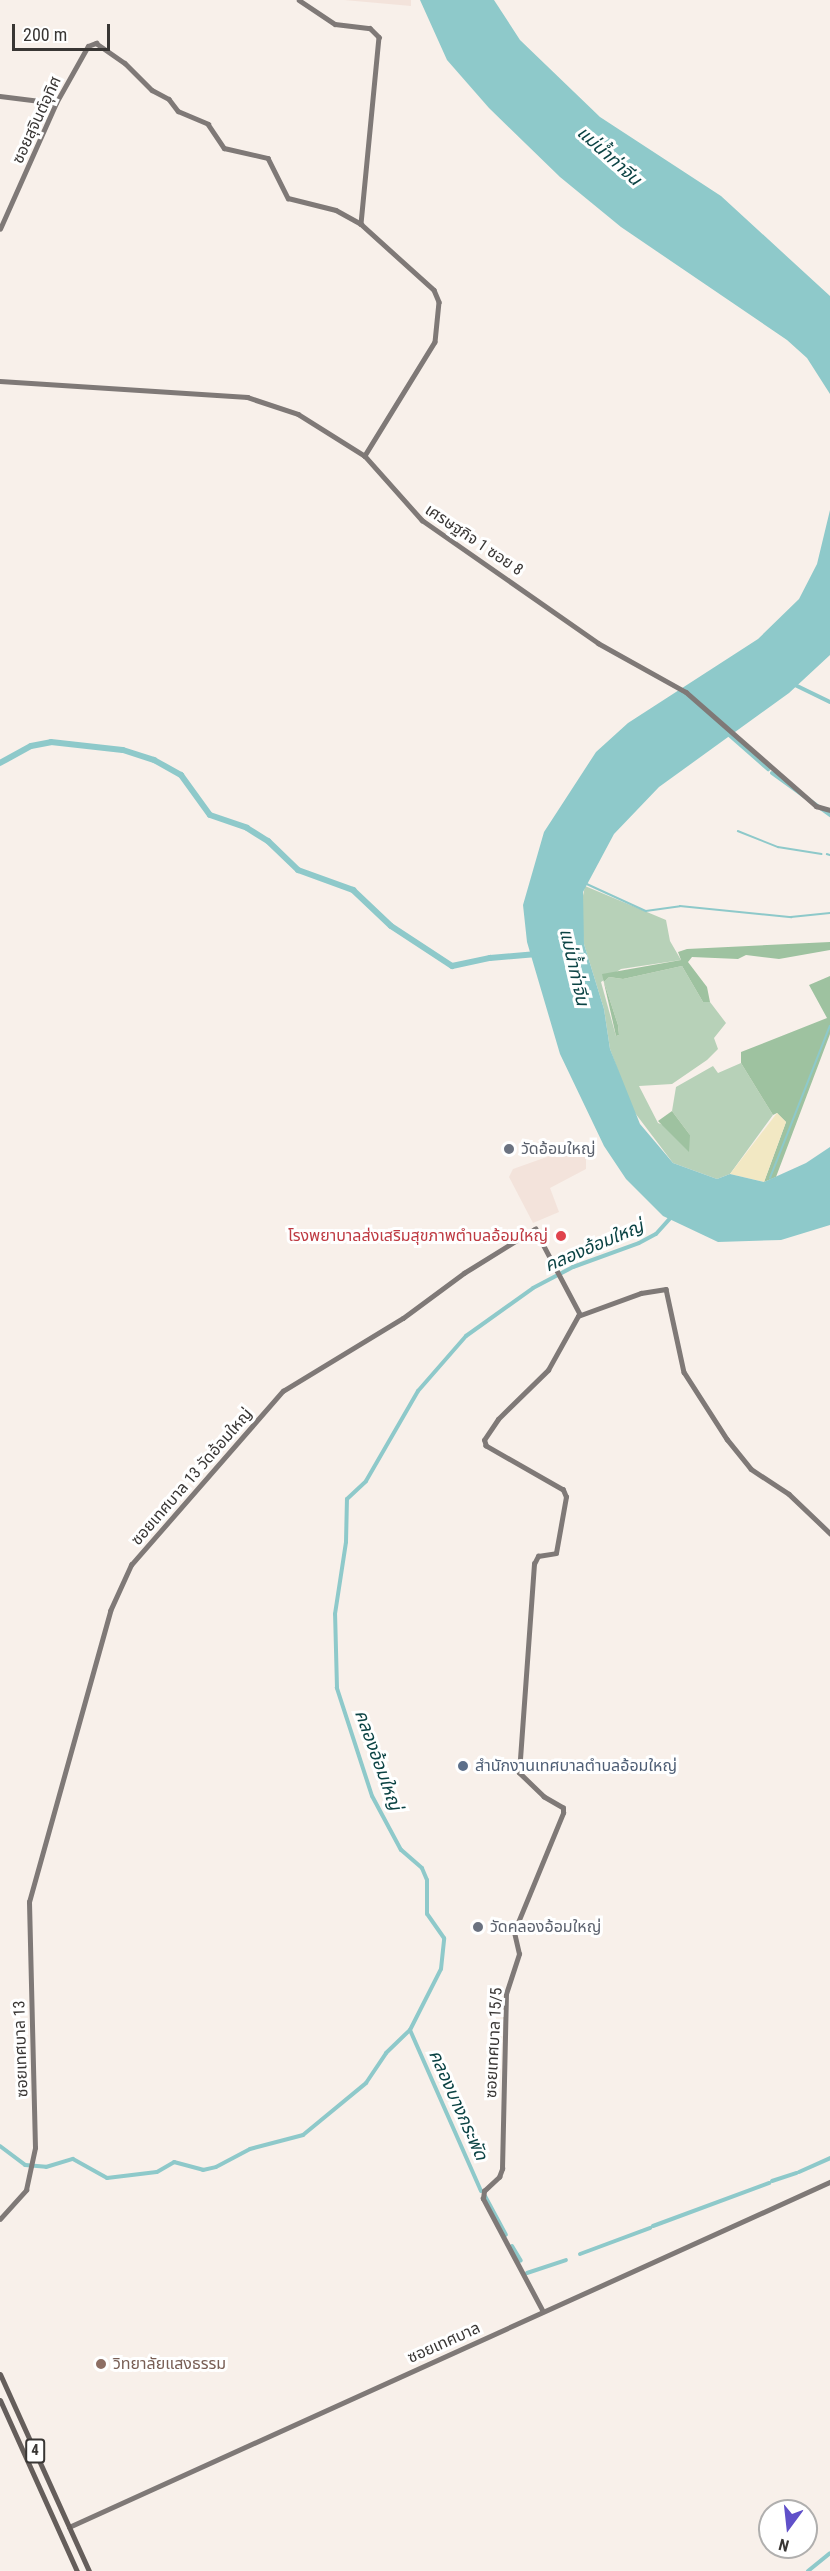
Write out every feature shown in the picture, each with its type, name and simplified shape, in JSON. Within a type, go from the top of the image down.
[{"type":"main road","name":"4","points":[[0,2374],[89,2571]]},
{"type":"main road","name":"4","points":[[0,2400],[77,2571]]},
{"type":"main road","points":[[59,2532],[69,2527]]},
{"type":"main road","points":[[74,2564],[84,2560]]},
{"type":"street","points":[[299,0],[339,26],[370,28],[379,37],[361,224],[428,284],[439,303],[435,342],[365,456]]},
{"type":"street","name":"ซอยสุจินต์อุทิศ","points":[[0,229],[56,103],[88,46],[96,43],[125,63],[152,90],[169,99],[178,111],[208,124],[224,148],[268,158],[288,198],[336,210],[361,224]]},
{"type":"street","points":[[0,96],[56,103]]},
{"type":"street","name":"เศรษฐกิจ 1 ซอย 8","points":[[0,381],[266,401],[298,414],[365,456],[422,520],[598,643],[686,692],[816,806],[830,810]]},
{"type":"street","name":"ซอยเทศบาล 13 วัดอ้อมใหญ่","points":[[39,1868],[110,1611],[131,1565],[283,1391],[403,1318],[476,1265],[535,1229],[580,1314]]},
{"type":"street","points":[[580,1314],[650,1290],[668,1291],[689,1382],[740,1457],[768,1483],[781,1489],[830,1533]]},
{"type":"street","name":"ซอยเทศบาล 15/5","points":[[542,2310],[483,2197],[501,2169],[506,1994],[519,1954],[514,1932],[563,1813],[563,1808],[519,1774],[534,1564],[538,1556],[554,1555],[565,1510],[564,1492],[484,1442],[498,1419],[548,1370],[580,1314]]},
{"type":"street","name":"ซอยเทศบาล 13","points":[[0,2220],[26,2190],[33,2160],[35,2084],[27,1914],[39,1868]]},
{"type":"street","name":"ซอยเทศบาล","points":[[69,2527],[542,2310],[830,2182]]},
{"type":"shaded area","points":[[344,0],[411,0],[411,6]]},
{"type":"shaded area","points":[[586,1143],[586,1169],[550,1188],[559,1212],[533,1223],[509,1177],[513,1169]]},
{"type":"green space","points":[[585,886],[666,920],[670,941],[681,960],[621,969],[601,982],[616,1036],[619,1035],[618,1025],[604,982],[609,977],[623,979],[682,966],[703,1002],[710,1002],[726,1023],[714,1038],[718,1049],[707,1060],[672,1084],[639,1086],[658,1123],[690,1135],[672,1111],[676,1087],[713,1066],[718,1073],[741,1063],[773,1115],[730,1174],[717,1179],[673,1163],[632,1109],[610,1049],[604,1009],[584,944],[580,910]]},
{"type":"green space","points":[[830,942],[830,950],[779,959],[746,955],[738,959],[692,957],[688,962],[707,987],[710,1002],[703,1002],[682,966],[623,979],[609,977],[604,982],[618,1025],[619,1035],[616,1036],[602,974],[681,960],[678,952],[687,949]]},
{"type":"green space","points":[[830,976],[830,1034],[776,1177],[764,1182],[786,1122],[777,1113],[773,1115],[741,1063],[741,1052],[827,1018],[809,985]]},
{"type":"green space","points":[[672,1111],[690,1135],[689,1152],[658,1121]]},
{"type":"sand","points":[[777,1113],[786,1122],[764,1182],[730,1174]]},
{"type":"water","name":"แม่น้ำท่าจีน","points":[[420,0],[494,0],[520,40],[600,117],[721,196],[830,296],[830,394],[807,358],[787,340],[621,227],[560,177],[489,108],[447,60]]},
{"type":"water","name":"แม่น้ำท่าจีน","points":[[830,510],[830,655],[789,693],[659,787],[614,834],[583,892],[584,944],[604,1009],[610,1049],[640,1124],[673,1163],[717,1179],[730,1174],[764,1182],[806,1163],[830,1147],[830,1225],[781,1240],[718,1242],[663,1216],[626,1179],[604,1146],[560,1054],[527,942],[523,905],[544,832],[596,752],[628,723],[758,639],[799,599],[817,564]]},
{"type":"waterway","points":[[793,684],[830,702]]},
{"type":"waterway","points":[[727,733],[768,769]]},
{"type":"waterway","points":[[0,763],[31,746],[51,742],[123,750],[154,760],[181,775],[210,815],[247,828],[268,841],[298,870],[353,890],[391,926],[452,966],[490,958],[537,954]]},
{"type":"waterway","points":[[772,773],[830,815]]},
{"type":"waterway","points":[[738,831],[778,847],[821,854]]},
{"type":"waterway","points":[[587,884],[646,911],[680,906],[791,917],[830,913]]},
{"type":"waterway","points":[[770,1178],[830,1026]]},
{"type":"waterway","name":"คลองอ้อมใหญ่","points":[[0,2146],[25,2165],[46,2167],[73,2159],[107,2178],[157,2172],[174,2162],[203,2170],[216,2167],[250,2149],[303,2135],[366,2083],[386,2053],[410,2030],[441,1969],[444,1938],[427,1914],[427,1880],[422,1868],[401,1850],[372,1796],[337,1688],[335,1614],[346,1542],[347,1499],[366,1481],[418,1391],[466,1336],[533,1288],[573,1267],[639,1243],[656,1234],[672,1216]]},
{"type":"waterway","name":"คลองบางกระพัด","points":[[410,2030],[481,2191]]},
{"type":"waterway","name":"คลองบางกระพัด","points":[[799,2172],[830,2158]]},
{"type":"waterway","name":"คลองบางกระพัด","points":[[772,2181],[797,2173]]},
{"type":"waterway","name":"คลองบางกระพัด","points":[[653,2226],[769,2183]]},
{"type":"waterway","name":"คลองบางกระพัด","points":[[485,2196],[506,2235]]},
{"type":"waterway","name":"คลองบางกระพัด","points":[[580,2254],[650,2228]]},
{"type":"waterway","name":"คลองบางกระพัด","points":[[512,2246],[521,2261]]},
{"type":"waterway","name":"คลองบางกระพัด","points":[[527,2273],[566,2260]]},
{"type":"waterway","points":[[808,2571],[830,2553]]},
{"type":"place","name":"วัดอ้อมใหญ่","points":[[509,1149]]},
{"type":"place","name":"โรงพยาบาลส่งเสริมสุขภาพตำบลอ้อมใหญ่","points":[[561,1236]]},
{"type":"place","name":"สำนักงานเทศบาลตำบลอ้อมใหญ่","points":[[463,1766]]},
{"type":"place","name":"วัดคลองอ้อมใหญ่","points":[[478,1927]]},
{"type":"place","name":"วิทยาลัยแสงธรรม","points":[[101,2364]]}]
